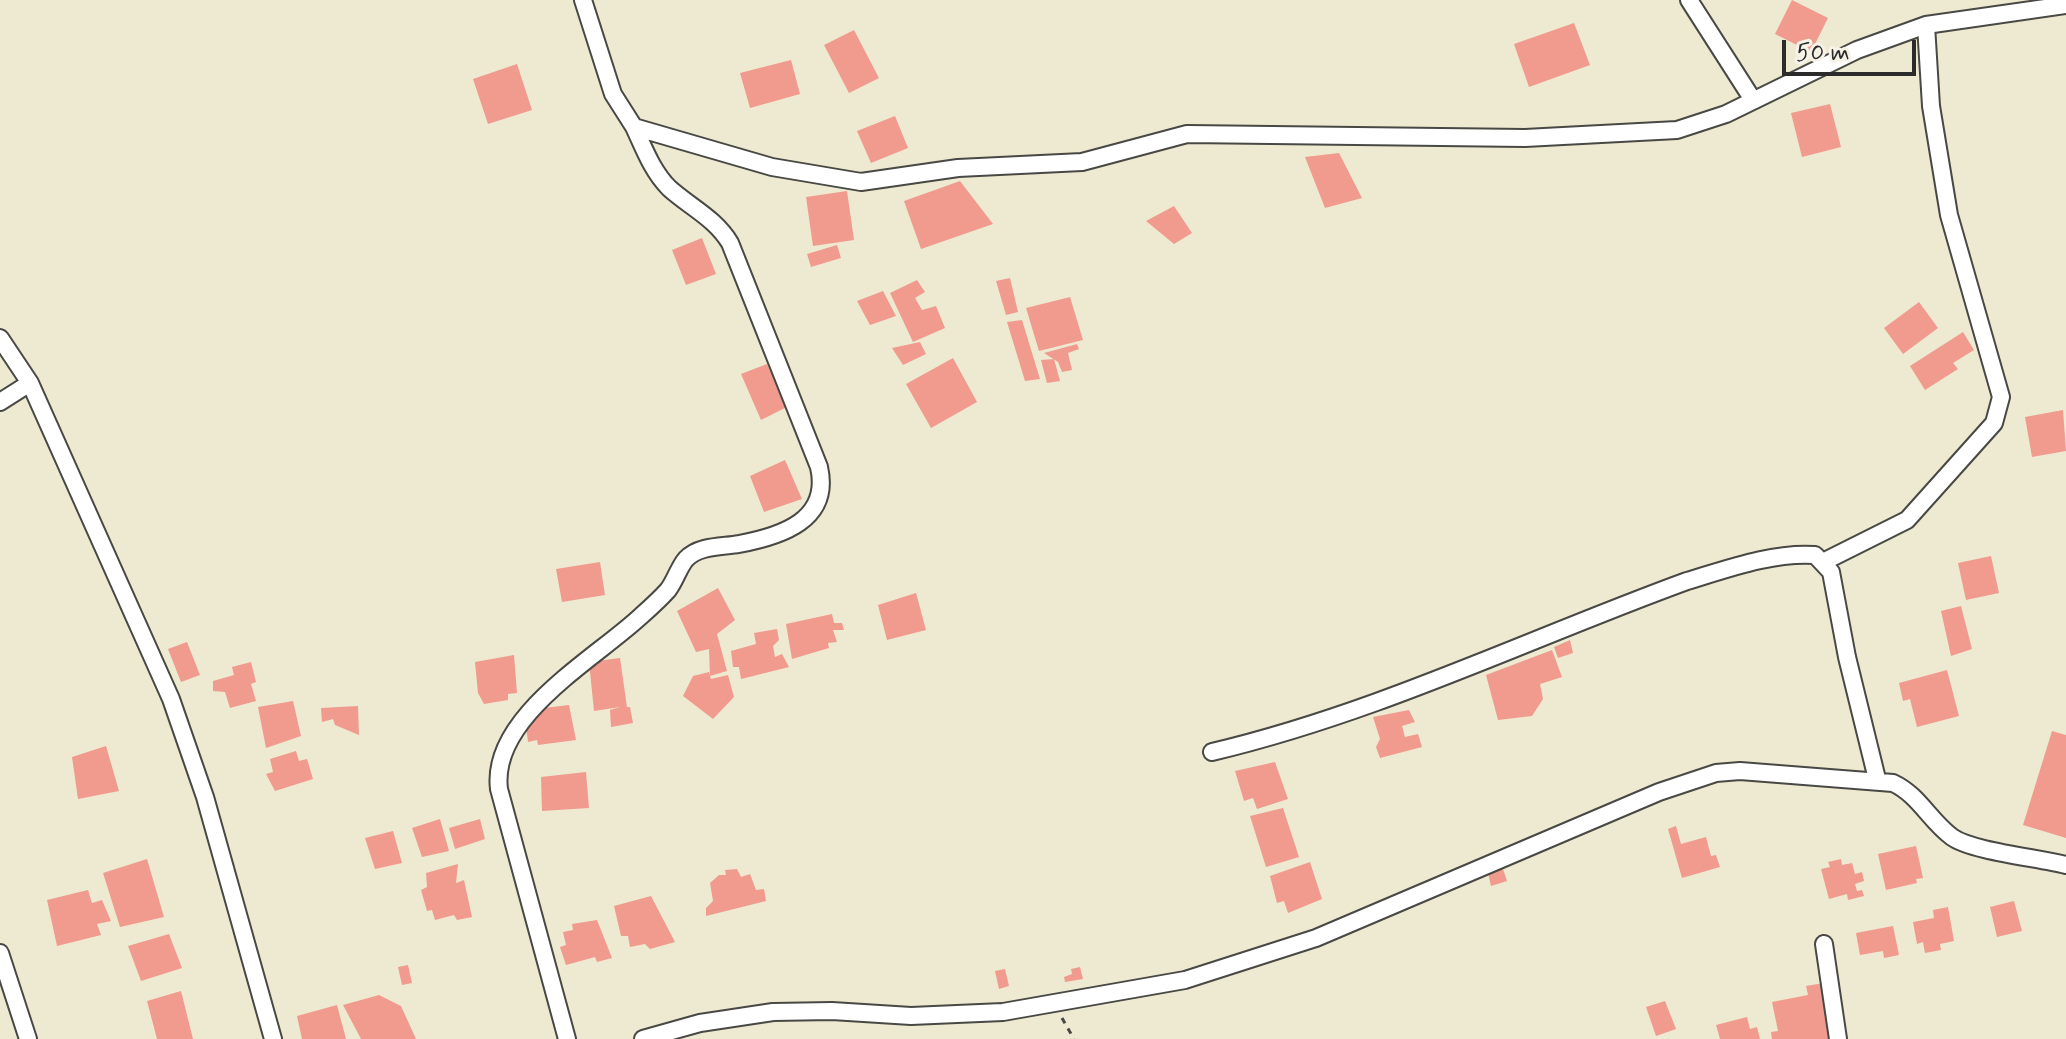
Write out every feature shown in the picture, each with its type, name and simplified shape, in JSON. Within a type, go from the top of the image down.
[{"type":"street","points":[[567,1039],[499,789],[498,767],[509,739],[530,711],[668,590],[686,559],[704,550],[763,539],[800,523],[812,512],[822,493],[819,467],[730,243],[716,223],[668,187],[650,163],[634,127],[613,94],[583,0]]},
{"type":"street","points":[[1689,0],[1753,100]]},
{"type":"street","points":[[634,127],[772,167],[861,182],[939,170],[1082,162],[1187,134],[1473,138],[1677,130],[1713,119],[1857,50],[1926,25],[2066,5]]},
{"type":"street","points":[[1825,561],[1907,520],[1994,423],[2001,397],[1949,215],[1931,106],[1926,25]]},
{"type":"street","points":[[0,338],[30,383],[171,699],[205,797],[273,1039]]},
{"type":"street","points":[[0,402],[30,383]]},
{"type":"street","points":[[1212,752],[1266,739],[1374,704],[1687,581],[1779,557],[1815,555],[1825,561],[1831,572],[1847,657],[1877,779]]},
{"type":"street","points":[[643,1039],[711,1021],[773,1012],[948,1016],[1054,1005],[1172,983],[1271,955],[1659,792],[1716,773],[1762,771],[1877,779],[1907,789],[1942,828],[1962,842],[2066,865]]},
{"type":"street","points":[[1824,944],[1838,1039]]},
{"type":"street","points":[[0,953],[28,1039]]},
{"type":"path","points":[[1054,1005],[1074,1039]]},
{"type":"building","points":[[1792,0],[1828,18],[1811,52],[1775,34]]},
{"type":"building","points":[[1574,23],[1590,65],[1529,87],[1514,44]]},
{"type":"building","points":[[854,30],[879,78],[849,93],[824,45]]},
{"type":"building","points":[[791,60],[800,94],[750,108],[740,73]]},
{"type":"building","points":[[517,64],[532,110],[488,124],[473,79]]},
{"type":"building","points":[[1830,104],[1841,147],[1802,157],[1791,113]]},
{"type":"building","points":[[895,116],[908,148],[871,163],[857,131]]},
{"type":"building","points":[[1339,153],[1362,198],[1325,208],[1305,157]]},
{"type":"building","points":[[960,181],[993,224],[921,249],[904,201]]},
{"type":"building","points":[[847,191],[854,240],[813,246],[806,197]]},
{"type":"building","points":[[1174,206],[1192,233],[1174,244],[1146,221]]},
{"type":"building","points":[[702,238],[716,274],[686,285],[672,250]]},
{"type":"building","points":[[837,245],[841,258],[811,267],[807,254]]},
{"type":"building","points":[[1010,278],[1018,312],[1006,315],[996,281]]},
{"type":"building","points":[[917,280],[925,292],[915,298],[922,310],[936,306],[945,328],[913,342],[890,293]]},
{"type":"building","points":[[883,291],[896,316],[870,325],[857,301]]},
{"type":"building","points":[[1070,297],[1083,340],[1039,351],[1026,308]]},
{"type":"building","points":[[1919,302],[1938,328],[1903,354],[1884,328]]},
{"type":"building","points":[[1022,320],[1040,379],[1025,381],[1007,322]]},
{"type":"building","points":[[1963,332],[1974,350],[1953,363],[1958,369],[1925,390],[1910,366]]},
{"type":"building","points":[[920,342],[926,354],[903,365],[892,348]]},
{"type":"building","points":[[1077,344],[1079,349],[1068,353],[1072,370],[1062,372],[1058,362],[1044,353]]},
{"type":"building","points":[[953,358],[977,402],[931,428],[906,384]]},
{"type":"building","points":[[1054,359],[1060,381],[1047,383],[1041,360]]},
{"type":"building","points":[[767,364],[787,407],[761,420],[741,374]]},
{"type":"building","points":[[2063,410],[2066,451],[2032,457],[2025,417]]},
{"type":"building","points":[[785,460],[802,499],[764,512],[750,476]]},
{"type":"building","points":[[1991,556],[1999,593],[1966,600],[1958,563]]},
{"type":"building","points":[[600,562],[605,595],[562,602],[556,569]]},
{"type":"building","points":[[718,588],[735,620],[717,634],[727,671],[710,676],[709,649],[696,652],[677,611]]},
{"type":"building","points":[[916,593],[926,630],[887,640],[878,605]]},
{"type":"building","points":[[1961,606],[1972,649],[1951,656],[1941,611]]},
{"type":"building","points":[[832,614],[834,623],[842,623],[844,630],[833,630],[837,642],[828,643],[829,648],[792,659],[786,624]]},
{"type":"building","points":[[777,629],[779,640],[773,646],[775,657],[782,654],[789,667],[741,679],[739,667],[733,667],[731,651],[756,644],[754,633]]},
{"type":"building","points":[[1570,640],[1573,653],[1558,658],[1554,647]]},
{"type":"building","points":[[187,642],[200,675],[181,682],[168,649]]},
{"type":"building","points":[[1552,650],[1562,677],[1540,684],[1543,699],[1532,716],[1498,720],[1486,675]]},
{"type":"building","points":[[514,655],[517,693],[508,694],[508,700],[484,704],[478,693],[475,662]]},
{"type":"building","points":[[620,658],[627,707],[630,707],[633,723],[611,727],[610,710],[620,707],[594,711],[589,662]]},
{"type":"building","points":[[251,662],[256,682],[251,684],[256,701],[230,708],[225,692],[213,691],[213,681],[234,675],[232,667]]},
{"type":"building","points":[[1947,670],[1959,716],[1917,727],[1910,699],[1903,701],[1899,683]]},
{"type":"building","points":[[709,672],[711,679],[728,675],[734,697],[713,719],[683,696],[693,676]]},
{"type":"building","points":[[293,701],[301,736],[266,748],[258,707]]},
{"type":"building","points":[[569,705],[576,740],[538,745],[537,740],[528,742],[525,718],[536,709]]},
{"type":"building","points":[[358,706],[359,735],[335,725],[333,719],[322,722],[321,708]]},
{"type":"building","points":[[1409,710],[1415,722],[1402,726],[1405,737],[1418,734],[1422,747],[1380,758],[1376,747],[1380,739],[1373,717]]},
{"type":"building","points":[[2052,731],[2066,735],[2066,838],[2023,825]]},
{"type":"building","points":[[106,746],[119,791],[78,799],[72,757]]},
{"type":"building","points":[[296,751],[299,761],[307,759],[313,779],[275,791],[266,774],[273,772],[270,759]]},
{"type":"building","points":[[1275,762],[1288,799],[1257,809],[1253,798],[1244,801],[1235,771]]},
{"type":"building","points":[[586,772],[589,808],[542,811],[541,777]]},
{"type":"building","points":[[1283,808],[1299,857],[1266,867],[1250,816]]},
{"type":"building","points":[[440,819],[449,851],[422,857],[412,828]]},
{"type":"building","points":[[480,819],[485,839],[455,849],[449,828]]},
{"type":"building","points":[[1676,826],[1681,844],[1706,837],[1711,856],[1716,855],[1720,867],[1682,878],[1668,829]]},
{"type":"building","points":[[393,831],[402,863],[375,869],[365,838]]},
{"type":"building","points":[[1916,846],[1923,878],[1916,879],[1917,883],[1886,890],[1878,854]]},
{"type":"building","points":[[147,859],[164,917],[120,927],[103,873]]},
{"type":"building","points":[[1841,859],[1842,865],[1852,863],[1855,874],[1862,872],[1864,881],[1855,884],[1857,891],[1862,890],[1864,896],[1848,900],[1847,894],[1829,899],[1821,869],[1830,867],[1828,862]]},
{"type":"building","points":[[1310,862],[1322,899],[1288,913],[1284,901],[1277,903],[1270,876]]},
{"type":"building","points":[[1501,863],[1507,881],[1491,886],[1487,868]]},
{"type":"building","points":[[458,864],[456,883],[464,880],[472,917],[457,920],[454,915],[435,920],[432,910],[427,911],[421,890],[427,887],[426,873]]},
{"type":"building","points":[[737,869],[741,877],[750,874],[756,890],[764,889],[766,901],[706,916],[706,908],[713,901],[710,883],[719,875],[726,875],[725,870]]},
{"type":"building","points":[[88,890],[92,903],[102,900],[111,921],[97,924],[101,935],[57,946],[47,900]]},
{"type":"building","points":[[651,896],[675,942],[650,949],[645,944],[630,947],[628,936],[621,936],[614,906]]},
{"type":"building","points":[[2014,901],[2022,931],[1997,937],[1990,907]]},
{"type":"building","points":[[1948,907],[1954,941],[1940,944],[1941,950],[1925,953],[1923,942],[1917,944],[1913,922],[1934,918],[1933,910]]},
{"type":"building","points":[[597,920],[612,958],[597,962],[595,957],[566,965],[560,947],[566,945],[563,932],[573,930],[572,924]]},
{"type":"building","points":[[1893,926],[1899,955],[1884,958],[1883,951],[1860,955],[1856,933]]},
{"type":"building","points":[[169,934],[182,968],[141,981],[128,946]]},
{"type":"building","points":[[408,965],[412,983],[402,985],[398,967]]},
{"type":"building","points":[[1080,967],[1083,979],[1065,982],[1064,977],[1072,974],[1071,969]]},
{"type":"building","points":[[1005,969],[1009,986],[999,989],[995,971]]},
{"type":"building","points":[[1824,983],[1835,1039],[1772,1039],[1771,1032],[1778,1031],[1772,1002],[1808,995],[1806,986]]},
{"type":"building","points":[[181,991],[193,1039],[157,1039],[147,1001]]},
{"type":"building","points":[[379,995],[401,1006],[416,1039],[361,1039],[343,1005]]},
{"type":"building","points":[[1665,1001],[1676,1029],[1656,1036],[1646,1007]]},
{"type":"building","points":[[337,1005],[346,1039],[302,1039],[297,1016]]},
{"type":"building","points":[[1747,1017],[1750,1029],[1757,1027],[1760,1039],[1720,1039],[1716,1025]]}]
